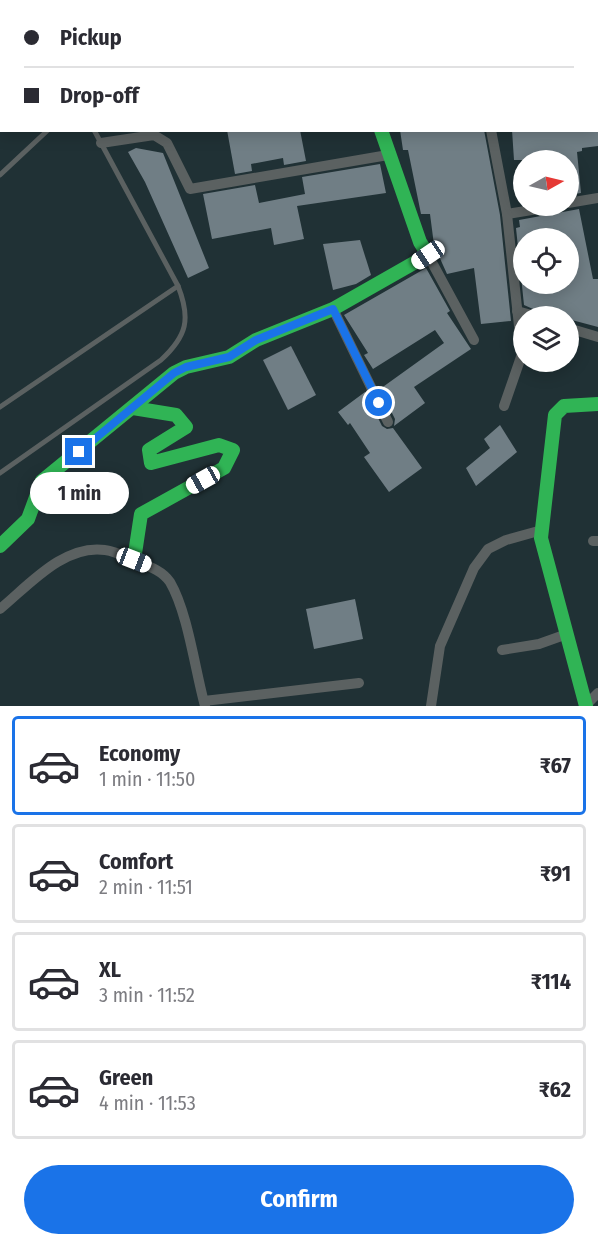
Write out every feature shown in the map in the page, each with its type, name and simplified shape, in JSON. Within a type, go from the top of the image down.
[{"type":"street","points":[[382,132],[420,242],[474,340]]},
{"type":"street","points":[[491,132],[507,214],[516,306]]},
{"type":"street","points":[[101,143],[154,135],[167,143],[190,189],[388,155]]},
{"type":"street","points":[[579,201],[598,198]]},
{"type":"street","points":[[507,214],[513,213]]},
{"type":"street","points":[[0,546],[22,527],[31,514],[34,495],[42,482],[174,373],[186,367],[229,357],[256,340],[333,309],[428,255]]},
{"type":"street","points":[[333,309],[388,422]]},
{"type":"street","points":[[579,331],[598,337]]},
{"type":"street","points":[[504,406],[516,372]]},
{"type":"street","points":[[586,705],[541,538],[555,415],[564,406],[598,404]]},
{"type":"street","points":[[133,408],[176,415],[186,427],[149,450],[151,463],[219,445],[232,450],[224,468],[141,514],[134,560]]},
{"type":"street","points":[[431,706],[440,646],[474,568],[488,549],[506,540],[542,530]]},
{"type":"street","points":[[0,608],[52,566],[77,553],[91,549],[107,550],[156,568],[168,580],[177,598],[204,704],[360,682]]},
{"type":"street","points":[[502,650],[539,644],[567,634]]},
{"type":"street","points":[[586,705],[598,693]]},
{"type":"lane","points":[[0,175],[46,132]]},
{"type":"lane","points":[[0,473],[161,360],[179,344],[186,322],[185,304],[178,286],[95,132]]},
{"type":"lane","points":[[0,406],[178,286]]},
{"type":"building","points":[[227,132],[300,132],[306,161],[284,165],[283,158],[251,164],[252,171],[235,174]]},
{"type":"building","points":[[400,132],[484,132],[500,215],[511,321],[481,324],[474,268],[447,274],[434,245],[430,214],[421,214],[408,150],[403,150]]},
{"type":"building","points":[[512,132],[598,132],[598,146],[582,148],[582,151],[579,152],[513,150]]},
{"type":"building","points":[[136,148],[163,153],[209,268],[188,278],[145,182],[128,152]]},
{"type":"building","points":[[380,164],[386,193],[297,206],[304,239],[274,245],[271,228],[212,239],[203,194],[255,185],[259,203],[305,194],[302,177]]},
{"type":"building","points":[[579,209],[593,279],[598,279],[598,327],[579,322],[579,306],[524,305],[523,294],[579,294],[579,228],[516,228],[520,227],[519,220],[541,216],[579,216]]},
{"type":"building","points":[[360,240],[371,275],[356,284],[333,290],[323,244]]},
{"type":"building","points":[[426,268],[450,311],[447,313],[471,349],[414,387],[425,403],[394,426],[395,419],[380,389],[444,343],[435,330],[373,369],[364,355],[368,353],[344,315]]},
{"type":"building","points":[[291,346],[316,395],[288,410],[263,360]]},
{"type":"building","points":[[365,392],[382,426],[387,429],[393,428],[422,468],[389,492],[364,457],[370,453],[350,423],[348,425],[338,412]]},
{"type":"building","points":[[500,425],[517,452],[476,486],[466,468],[490,448],[484,439]]},
{"type":"building","points":[[355,599],[363,639],[314,649],[306,609]]},
{"type":"traffic: fast","points":[[0,546],[28,519],[42,481],[174,373],[186,367],[229,357],[256,340],[333,309],[428,255],[420,242],[382,132]]},
{"type":"traffic: fast","points":[[586,706],[541,538],[555,415],[564,406],[598,404]]},
{"type":"traffic: fast","points":[[133,408],[176,415],[186,427],[149,450],[151,463],[219,445],[233,450],[224,468],[141,514],[134,560]]},
{"type":"route","points":[[79,452],[174,373],[186,367],[229,357],[256,340],[333,309],[379,403]]}]
